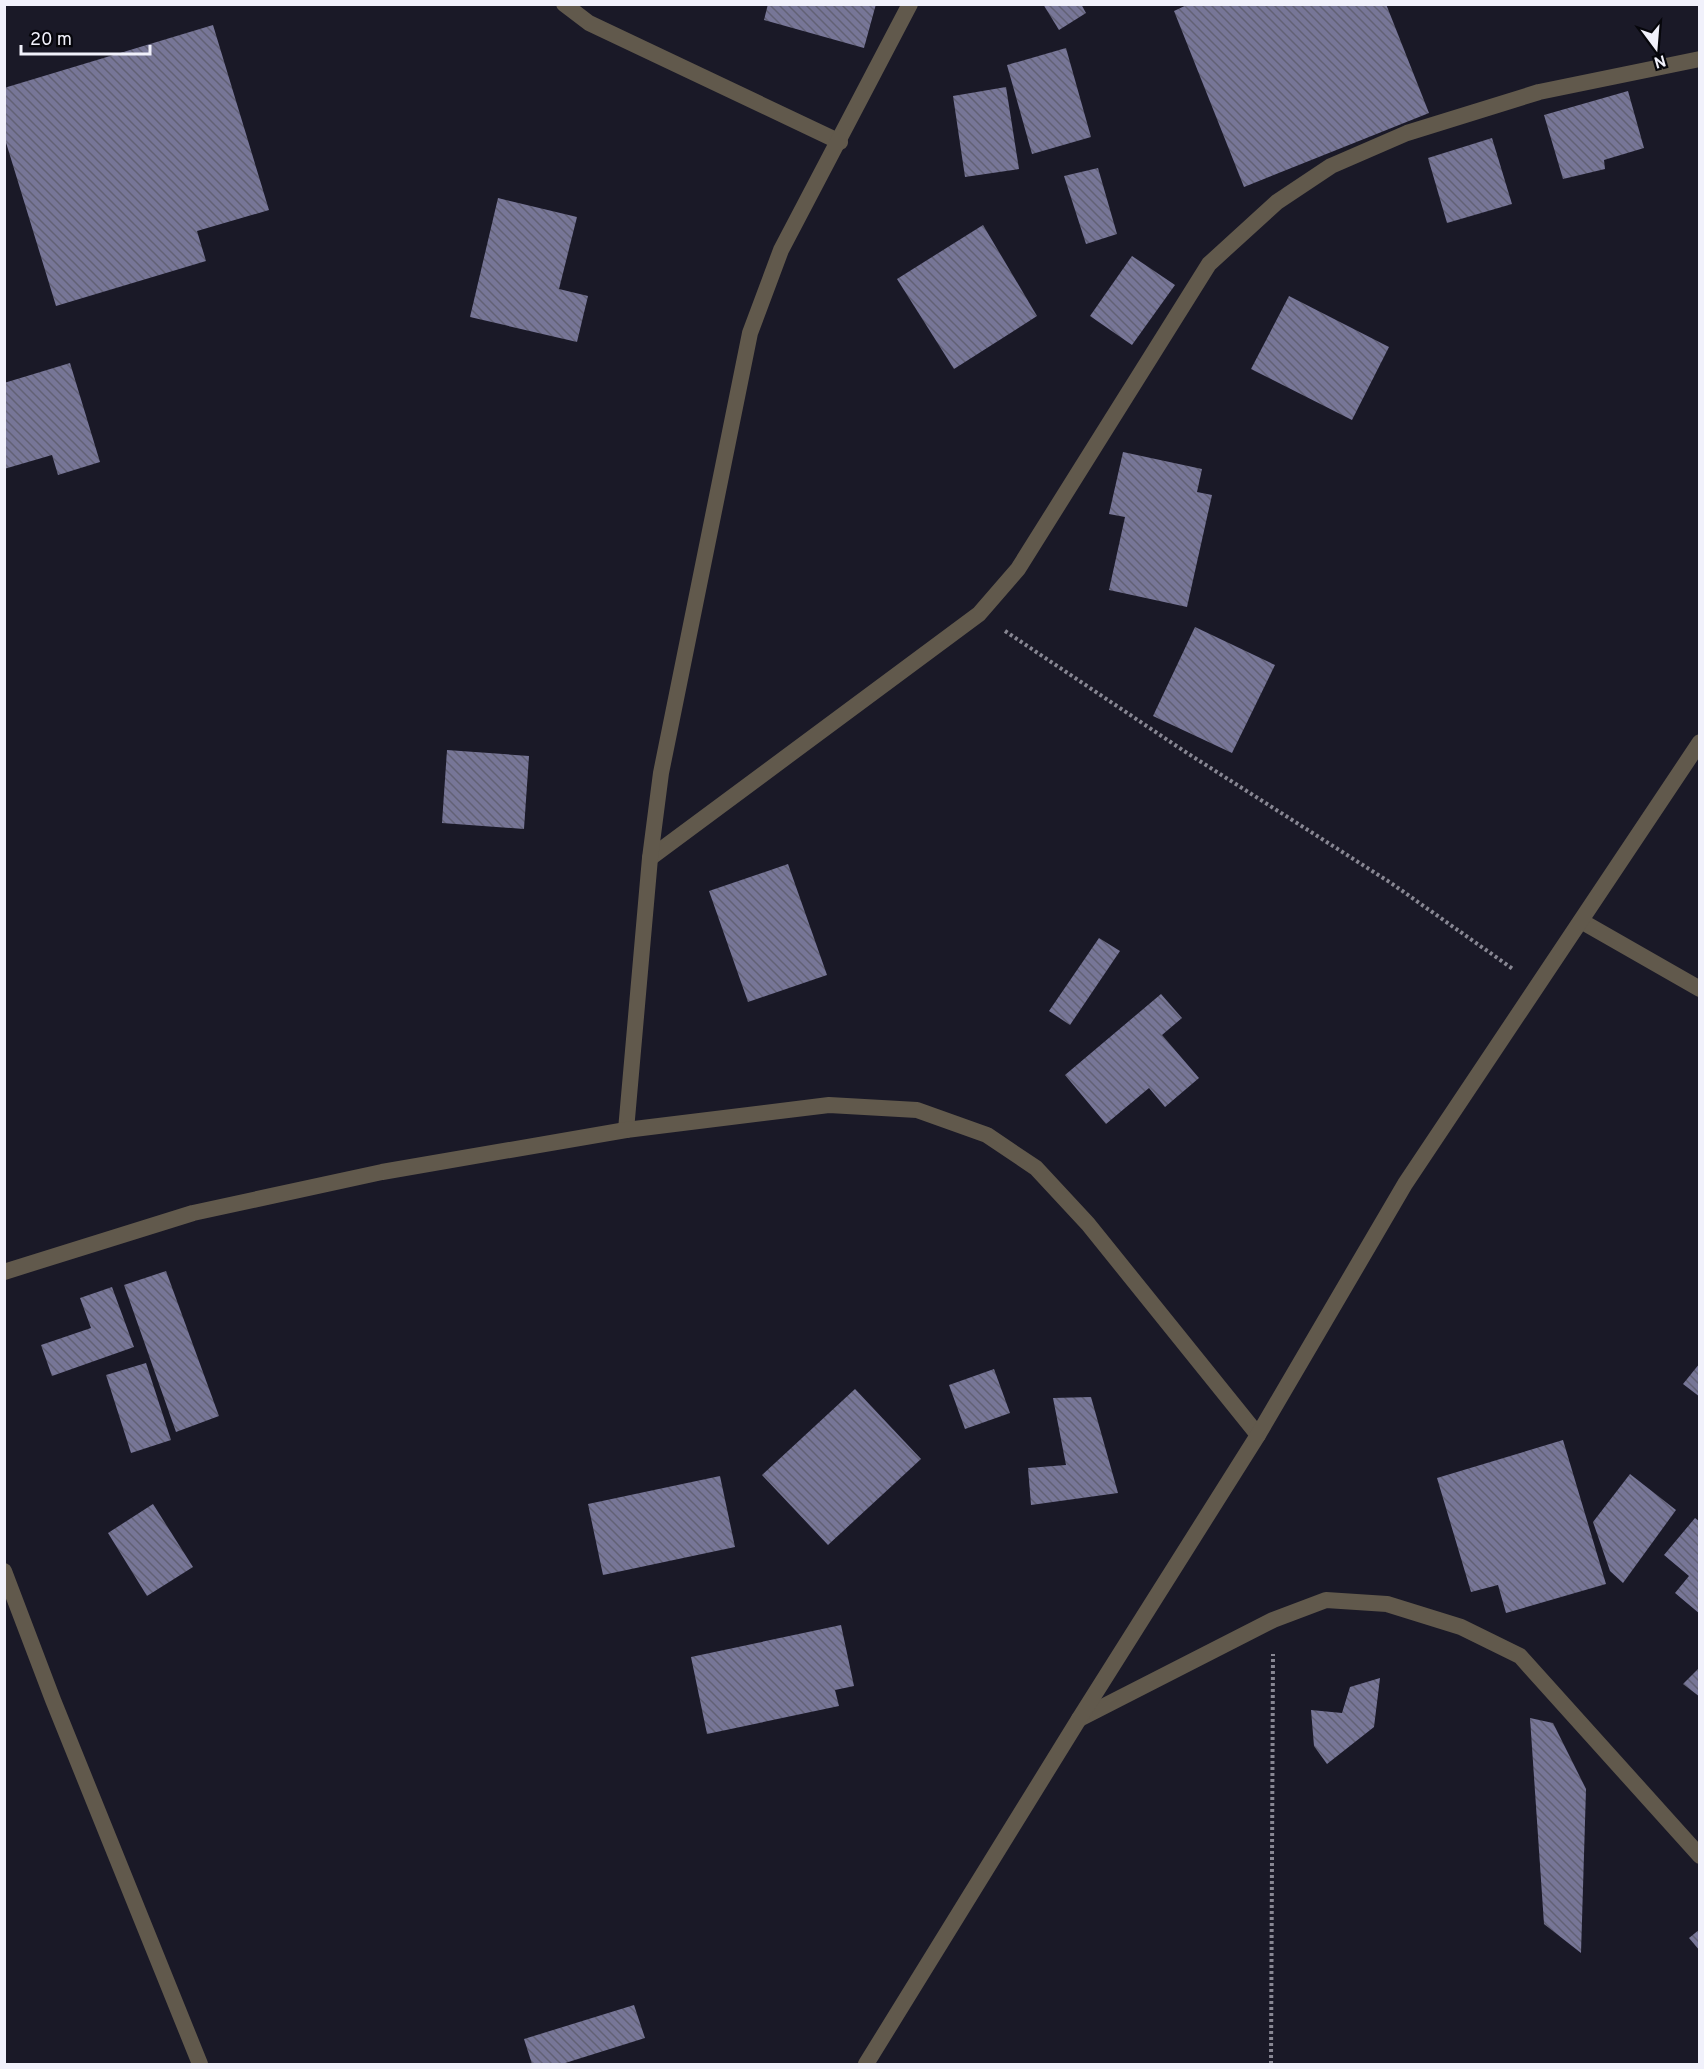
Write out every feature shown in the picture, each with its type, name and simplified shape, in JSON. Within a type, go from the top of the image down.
[{"type":"street","points":[[564,4],[590,23],[840,142]]},
{"type":"street","points":[[626,1130],[650,858],[661,772],[750,333],[781,250],[840,142],[910,4]]},
{"type":"street","points":[[650,858],[979,614],[1018,569],[1209,264],[1277,202],[1331,166],[1407,133],[1539,93],[1700,59]]},
{"type":"street","points":[[866,2064],[1258,1435],[1405,1184],[1700,742]]},
{"type":"street","points":[[1581,921],[1700,989]]},
{"type":"street","points":[[4,1272],[193,1213],[382,1172],[626,1130],[829,1105],[917,1110],[987,1135],[1036,1168],[1088,1224],[1258,1435]]},
{"type":"street","points":[[4,1571],[53,1700],[200,2064]]},
{"type":"street","points":[[1079,1719],[1273,1620],[1326,1600],[1387,1604],[1461,1627],[1521,1656],[1700,1856]]},
{"type":"path","points":[[979,614],[1184,751],[1391,883],[1538,986]]},
{"type":"path","points":[[1271,2064],[1274,1897],[1273,1620]]},
{"type":"building","points":[[768,4],[876,4],[864,48],[764,20]]},
{"type":"building","points":[[1043,4],[1081,4],[1086,13],[1059,30]]},
{"type":"building","points":[[1189,4],[1386,4],[1429,113],[1244,187],[1174,11]]},
{"type":"building","points":[[213,25],[269,210],[197,231],[206,261],[56,306],[4,136],[4,88]]},
{"type":"building","points":[[1066,48],[1091,137],[1032,154],[1007,65]]},
{"type":"building","points":[[1006,87],[1019,169],[965,177],[953,96]]},
{"type":"building","points":[[1628,91],[1644,148],[1604,160],[1605,169],[1563,179],[1544,115]]},
{"type":"building","points":[[1492,138],[1512,204],[1447,223],[1428,158]]},
{"type":"building","points":[[1098,168],[1117,234],[1086,244],[1064,176]]},
{"type":"building","points":[[498,198],[577,217],[559,289],[588,296],[577,342],[470,317]]},
{"type":"building","points":[[983,225],[1037,316],[954,369],[897,279]]},
{"type":"building","points":[[1132,256],[1175,285],[1132,345],[1090,316]]},
{"type":"building","points":[[1289,296],[1389,347],[1352,420],[1251,369]]},
{"type":"building","points":[[70,363],[100,462],[58,475],[52,455],[4,469],[4,383]]},
{"type":"building","points":[[1123,452],[1202,469],[1197,492],[1212,495],[1187,607],[1109,590],[1125,517],[1109,514]]},
{"type":"building","points":[[1195,627],[1275,665],[1232,753],[1153,716]]},
{"type":"building","points":[[447,750],[529,756],[524,829],[442,823]]},
{"type":"building","points":[[788,864],[827,975],[748,1002],[709,891]]},
{"type":"building","points":[[1099,938],[1120,951],[1070,1025],[1049,1011]]},
{"type":"building","points":[[1161,994],[1182,1018],[1162,1035],[1199,1078],[1165,1107],[1149,1088],[1106,1124],[1065,1075]]},
{"type":"building","points":[[166,1271],[219,1416],[176,1432],[124,1285]]},
{"type":"building","points":[[112,1287],[134,1347],[52,1376],[41,1345],[91,1328],[80,1298]]},
{"type":"building","points":[[146,1363],[171,1440],[131,1453],[106,1375]]},
{"type":"building","points":[[1700,1363],[1700,1397],[1683,1384]]},
{"type":"building","points":[[994,1369],[1010,1413],[965,1429],[949,1385]]},
{"type":"building","points":[[855,1389],[921,1459],[828,1545],[762,1475]]},
{"type":"building","points":[[1091,1397],[1118,1493],[1031,1505],[1028,1468],[1066,1465],[1053,1398]]},
{"type":"building","points":[[1563,1440],[1606,1584],[1506,1613],[1498,1585],[1471,1592],[1437,1478]]},
{"type":"building","points":[[1630,1474],[1676,1510],[1623,1583],[1610,1571],[1593,1522]]},
{"type":"building","points":[[720,1476],[735,1547],[603,1575],[588,1504]]},
{"type":"building","points":[[153,1504],[193,1567],[147,1596],[108,1533]]},
{"type":"building","points":[[1695,1518],[1700,1522],[1700,1614],[1675,1593],[1689,1576],[1664,1555]]},
{"type":"building","points":[[841,1625],[854,1686],[835,1690],[839,1706],[707,1734],[691,1657]]},
{"type":"building","points":[[1700,1667],[1700,1697],[1683,1684]]},
{"type":"building","points":[[1380,1678],[1374,1727],[1327,1764],[1314,1746],[1311,1710],[1342,1713],[1350,1687]]},
{"type":"building","points":[[1530,1718],[1553,1723],[1586,1789],[1581,1953],[1544,1924]]},
{"type":"building","points":[[1700,1929],[1700,1951],[1689,1938]]},
{"type":"building","points":[[634,2005],[645,2038],[562,2064],[532,2064],[524,2039]]}]
